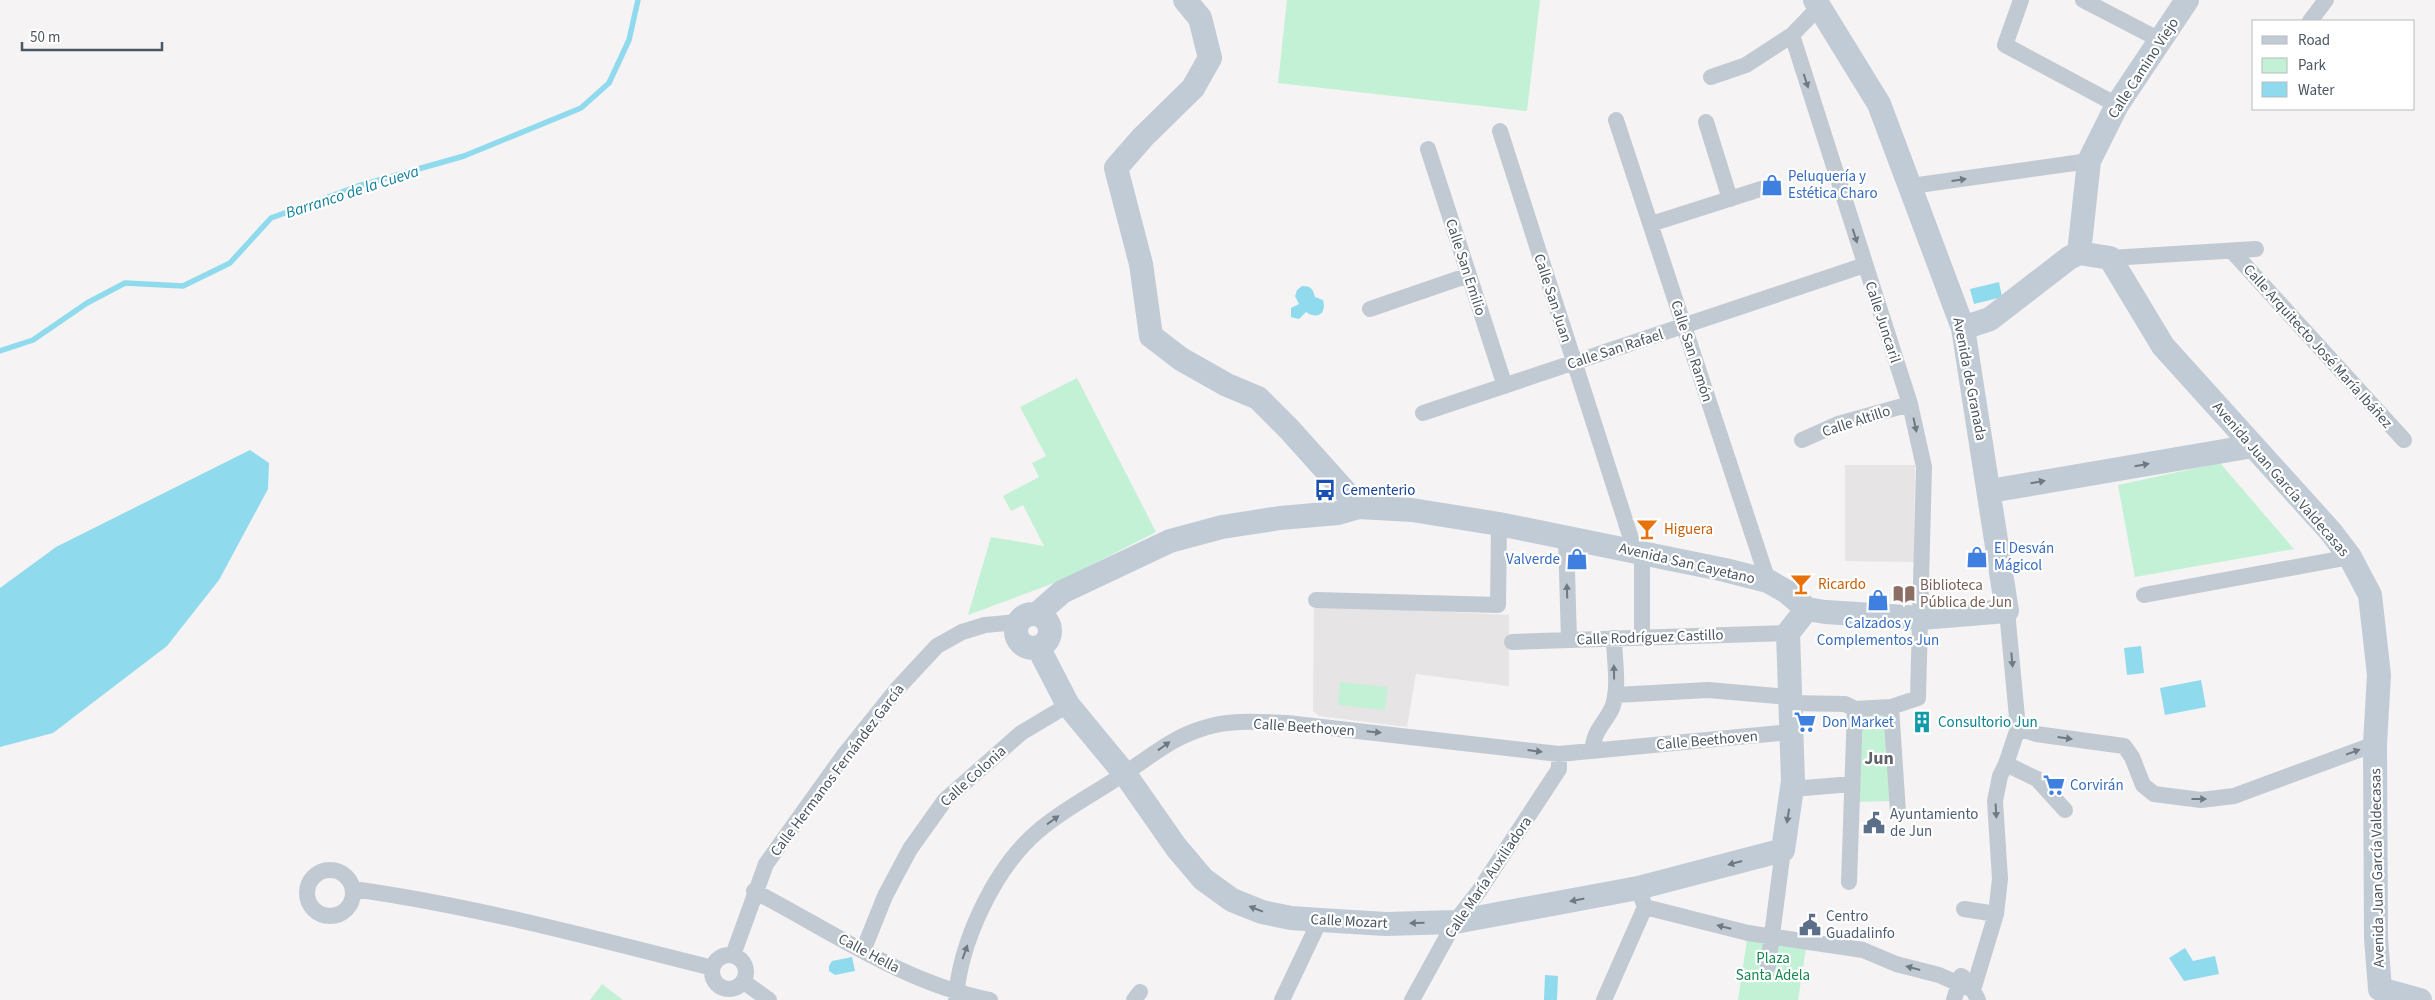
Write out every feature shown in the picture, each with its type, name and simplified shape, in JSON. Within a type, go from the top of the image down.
[{"type":"street","points":[[1028,618],[1062,592],[1170,541],[1222,527],[1280,518],[1338,513],[1359,507],[1289,429],[1258,398],[1227,385],[1181,359],[1151,336],[1141,264],[1116,168],[1142,137],[1193,88],[1210,58],[1200,18],[1185,0]]},
{"type":"street","points":[[2021,0],[2005,45],[2117,104]]},
{"type":"street","points":[[2084,0],[2160,40]]},
{"type":"street","name":"Calle Camino Viejo","points":[[2080,253],[2089,161],[2117,104],[2187,0]]},
{"type":"street","points":[[2311,20],[2326,0]]},
{"type":"street","points":[[1711,77],[1746,65],[1792,35],[1817,3]]},
{"type":"street","name":"Avenida de Granada","points":[[1817,3],[1880,104],[1964,328],[2007,611],[2018,728]]},
{"type":"street","name":"Calle Juncaril","points":[[1792,35],[1910,404],[1924,467],[1918,698],[1891,707]]},
{"type":"street","name":"Calle San Ramón","points":[[1616,120],[1768,581]]},
{"type":"street","points":[[1706,122],[1730,199]]},
{"type":"street","name":"Calle San Juan","points":[[1500,131],[1574,362],[1639,552],[1642,636]]},
{"type":"street","name":"Calle San Emilio","points":[[1428,149],[1505,386]]},
{"type":"street","points":[[1911,186],[2089,161]]},
{"type":"street","points":[[1650,224],[1767,187]]},
{"type":"street","points":[[1964,328],[1990,319],[2070,258],[2080,253],[2110,258],[2256,249]]},
{"type":"street","name":"Calle Arquitecto José María Ibáñez","points":[[2232,251],[2404,440]]},
{"type":"street","name":"Avenida Juan García Valdecasas","points":[[2110,258],[2163,346],[2331,532],[2350,557],[2370,595],[2379,675],[2375,744],[2378,994]]},
{"type":"street","name":"Calle San Rafael","points":[[1423,413],[1864,265]]},
{"type":"street","points":[[1370,309],[1469,275]]},
{"type":"street","name":"Calle Altillo","points":[[1802,440],[1838,424],[1910,404]]},
{"type":"street","points":[[1990,491],[2253,446]]},
{"type":"street","name":"Avenida San Cayetano","points":[[1359,507],[1412,510],[1499,524],[1639,552],[1768,581],[1787,592],[1807,609]]},
{"type":"street","points":[[1316,600],[1498,605],[1499,524]]},
{"type":"street","points":[[1566,537],[1569,640]]},
{"type":"street","points":[[2144,595],[2350,557]]},
{"type":"street","points":[[1768,966],[1782,850],[1792,789],[1788,633],[1807,609],[1825,612],[1921,618],[2007,611]]},
{"type":"street","name":"Calle Mozart","points":[[1028,618],[1045,619],[1050,628],[1047,640],[1038,647],[1068,705],[1124,774],[1176,847],[1203,879],[1232,900],[1262,912],[1291,918],[1386,924],[1455,922],[1642,898],[1782,850]]},
{"type":"street","name":"Calle Hermanos Fernández García","points":[[733,955],[754,892],[766,864],[844,756],[917,667],[937,646],[962,632],[985,625],[1028,618]]},
{"type":"street","name":"Calle Rodríguez Castillo","points":[[1512,642],[1642,636],[1788,633]]},
{"type":"street","points":[[1593,750],[1593,740],[1612,708],[1615,695],[1614,638]]},
{"type":"street","points":[[1615,695],[1708,690],[1789,700],[1845,704],[1855,709],[1891,707],[1898,812]]},
{"type":"street","name":"Calle Colonia","points":[[863,951],[885,896],[910,848],[945,800],[1021,733],[1068,705]]},
{"type":"street","points":[[1850,882],[1855,709]]},
{"type":"street","name":"Calle Beethoven","points":[[956,996],[959,968],[974,926],[1012,858],[1037,832],[1065,811],[1124,774],[1174,738],[1206,727],[1242,722],[1287,723],[1559,754],[1791,732]]},
{"type":"street","points":[[1954,1000],[1973,991],[1996,914],[2000,879],[1995,801],[2000,776],[2018,728],[2036,734],[2124,746],[2132,757],[2143,785],[2154,794],[2201,800],[2234,796],[2375,744]]},
{"type":"street","name":"Calle María Auxiliadora","points":[[1412,1000],[1455,922],[1559,769],[1559,754]]},
{"type":"street","points":[[2006,764],[2037,779],[2065,810]]},
{"type":"street","points":[[1792,789],[1852,784]]},
{"type":"street","points":[[353,889],[423,898],[496,914],[712,968]]},
{"type":"street","name":"Calle Hella","points":[[754,892],[898,970],[956,996],[990,1000]]},
{"type":"street","points":[[1604,1000],[1642,898],[1772,937],[1863,950],[1896,964],[1939,975],[1973,991]]},
{"type":"street","points":[[1964,910],[1996,914]]},
{"type":"street","points":[[1282,1000],[1320,920]]},
{"type":"street","points":[[733,955],[742,961],[745,966],[744,982],[736,988],[725,989],[716,984],[712,968],[718,959],[733,955]]},
{"type":"street","points":[[744,982],[769,1000]]},
{"type":"street","points":[[2378,994],[2420,1000]]},
{"type":"shaded area","points":[[1845,465],[1915,465],[1914,562],[1845,561]]},
{"type":"shaded area","points":[[1314,605],[1509,615],[1509,686],[1416,674],[1407,727],[1319,716],[1313,711]]},
{"type":"green space","points":[[1287,0],[1540,0],[1527,111],[1278,83]]},
{"type":"green space","points":[[1077,378],[1156,532],[1062,580],[968,615],[991,537],[1044,546],[1023,505],[1011,511],[1003,496],[1039,477],[1032,463],[1046,456],[1020,407]]},
{"type":"green space","points":[[2220,463],[2294,549],[2135,577],[2118,485]]},
{"type":"green space","points":[[1340,682],[1388,687],[1385,710],[1338,705]]},
{"type":"green space","points":[[1889,712],[1891,801],[1858,802],[1856,713]]},
{"type":"green space","name":"Plaza Santa Adela","points":[[1748,933],[1807,942],[1798,1000],[1738,1000]]},
{"type":"green space","points":[[602,984],[623,1000],[590,1000]]},
{"type":"water","points":[[1999,282],[2002,297],[1974,304],[1970,289]]},
{"type":"water","points":[[1302,286],[1310,287],[1315,297],[1323,300],[1324,309],[1320,314],[1314,315],[1306,312],[1299,319],[1291,317],[1291,308],[1299,304],[1295,296],[1297,290]]},
{"type":"water","points":[[250,450],[269,463],[268,489],[219,580],[167,646],[53,733],[0,747],[0,588],[56,547]]},
{"type":"water","points":[[2141,646],[2144,673],[2127,675],[2124,648]]},
{"type":"water","points":[[2201,680],[2206,707],[2165,715],[2160,688]]},
{"type":"water","points":[[2185,948],[2193,961],[2215,956],[2219,974],[2184,981],[2169,958]]},
{"type":"water","points":[[852,957],[855,971],[835,975],[829,971],[832,961]]},
{"type":"water","points":[[1545,975],[1558,976],[1557,1000],[1544,1000]]},
{"type":"waterway","name":"Barranco de la Cueva","points":[[0,351],[33,340],[87,303],[125,283],[183,286],[230,263],[271,218],[358,186],[464,156],[581,108],[609,83],[629,40],[638,0]]},
{"type":"place","name":"Peluquería y Estética Charo","points":[[1772,185]]},
{"type":"place","name":"Cementerio","points":[[1325,490]]},
{"type":"place","name":"Higuera","points":[[1647,529]]},
{"type":"place","name":"El Desván Mágicol","points":[[1977,557]]},
{"type":"place","name":"Valverde","points":[[1577,559]]},
{"type":"place","name":"Ricardo","points":[[1801,584]]},
{"type":"place","name":"Biblioteca Pública de Jun","points":[[1904,594]]},
{"type":"place","name":"Calzados y Complementos Jun","points":[[1878,600]]},
{"type":"place","name":"Don Market","points":[[1805,722]]},
{"type":"place","name":"Consultorio Jun","points":[[1922,722]]},
{"type":"place","name":"Corvirán","points":[[2054,785]]},
{"type":"place","name":"Ayuntamiento de Jun","points":[[1874,823]]},
{"type":"place","name":"Centro Guadalinfo","points":[[1810,925]]},
{"type":"district","name":"Jun","points":[[1879,758]]}]
